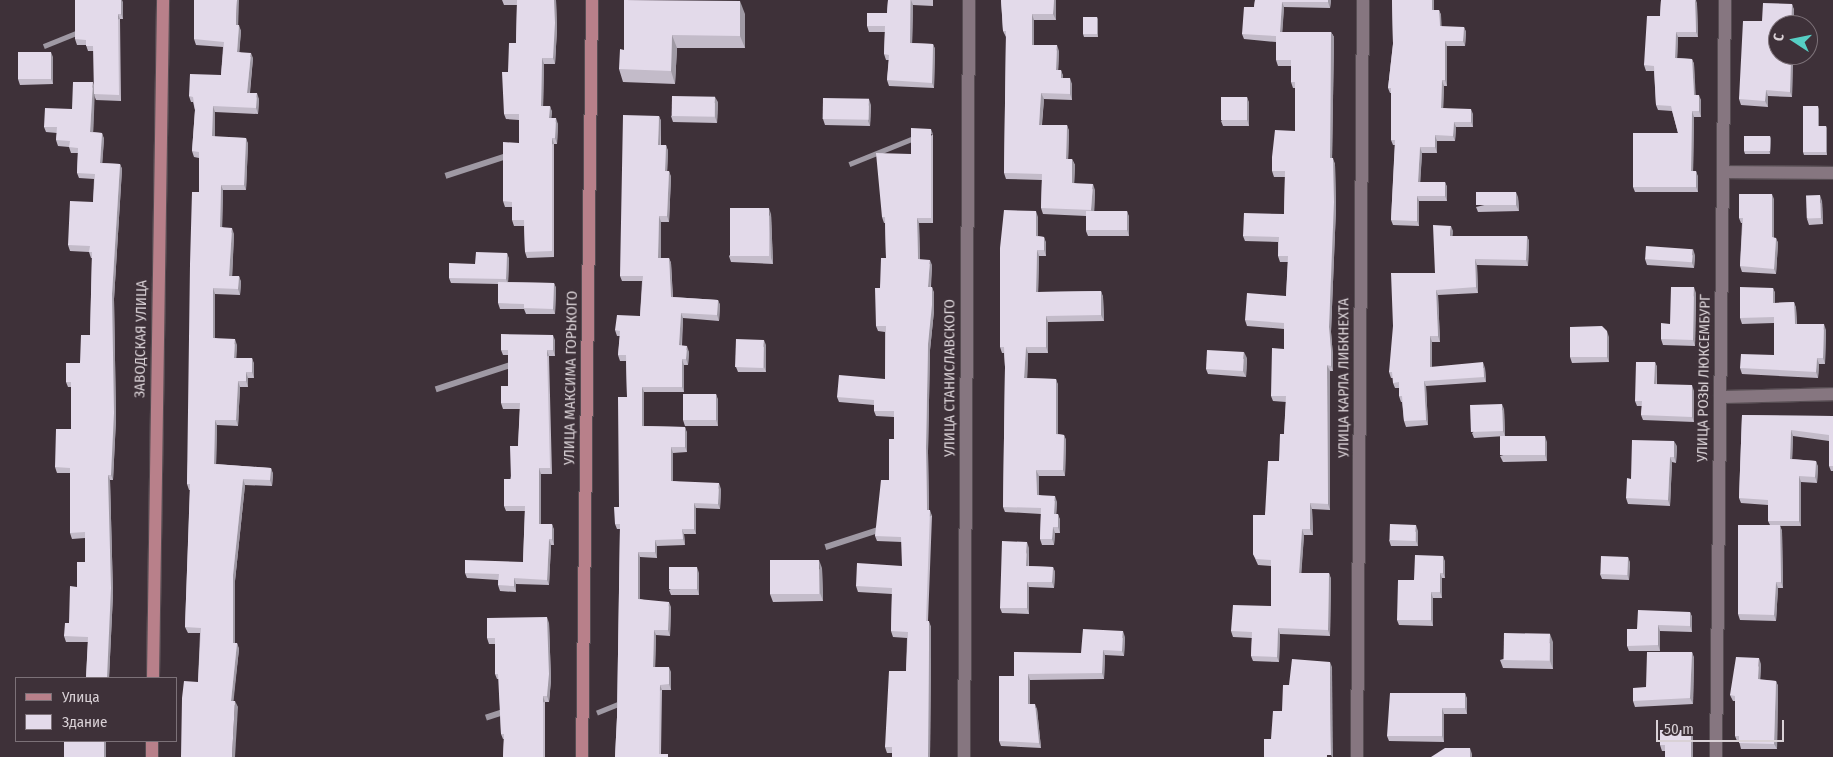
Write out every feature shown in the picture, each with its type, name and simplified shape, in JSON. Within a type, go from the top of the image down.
[{"type":"main road","name":"ЗАВОДСКАЯ УЛИЦА","points":[[153,677],[163,0]]},
{"type":"main road","name":"УЛИЦА МАКСИМА ГОРЬКОГО","points":[[582,757],[592,0]]},
{"type":"main road","points":[[152,742],[152,757]]},
{"type":"street","name":"УЛИЦА СТАНИСЛАВСКОГО","points":[[964,757],[968,0]]},
{"type":"street","name":"УЛИЦА КАРЛА ЛИБКНЕХТА","points":[[1357,757],[1363,0]]},
{"type":"street","name":"УЛИЦА РОЗЫ ЛЮКСЕМБУРГ","points":[[1716,757],[1725,0]]},
{"type":"street","points":[[1723,172],[1833,173]]},
{"type":"street","points":[[1720,397],[1833,394]]},
{"type":"building","points":[[75,0],[121,0],[121,14],[118,14],[119,95],[94,94],[93,46],[86,46],[86,40],[75,39]]},
{"type":"building","points":[[194,0],[237,0],[236,25],[239,25],[237,52],[251,53],[247,93],[257,93],[256,108],[213,106],[212,136],[246,138],[244,185],[221,185],[220,227],[232,228],[229,276],[239,276],[238,289],[213,288],[213,338],[235,339],[234,358],[252,358],[252,372],[246,372],[246,381],[238,381],[236,420],[215,420],[214,464],[271,468],[270,480],[243,479],[233,575],[233,643],[237,643],[231,701],[235,701],[232,757],[181,757],[184,681],[198,682],[201,628],[185,627],[190,484],[187,484],[192,192],[199,192],[199,152],[192,151],[195,110],[193,97],[189,96],[190,74],[221,75],[224,42],[194,39]]},
{"type":"building","points":[[517,0],[554,0],[553,58],[542,58],[541,106],[550,106],[549,118],[556,118],[555,138],[552,138],[552,251],[525,252],[524,220],[512,220],[512,202],[503,201],[503,142],[519,143],[519,114],[504,114],[502,72],[508,72],[509,43],[516,43]]},
{"type":"building","points":[[624,0],[740,1],[740,36],[672,35],[671,71],[619,69],[620,49],[624,50]]},
{"type":"building","points":[[888,0],[910,0],[910,43],[933,44],[932,83],[887,80],[889,55],[884,54],[885,26],[867,26],[867,13],[887,13]]},
{"type":"building","points":[[1001,0],[1054,0],[1053,14],[1032,14],[1032,45],[1057,45],[1056,70],[1061,70],[1061,78],[1070,78],[1070,94],[1041,93],[1039,125],[1067,125],[1066,159],[1072,159],[1072,183],[1093,184],[1091,210],[1041,208],[1042,174],[1004,173],[1006,31],[1003,31]]},
{"type":"building","points":[[1255,0],[1328,0],[1328,2],[1282,2],[1280,32],[1331,32],[1330,158],[1333,158],[1334,202],[1329,327],[1331,366],[1327,365],[1328,504],[1310,503],[1310,529],[1302,529],[1299,573],[1329,573],[1328,630],[1278,628],[1277,657],[1251,656],[1252,632],[1231,631],[1233,605],[1271,606],[1271,560],[1256,559],[1253,554],[1253,515],[1265,515],[1268,461],[1279,461],[1280,434],[1284,434],[1286,396],[1271,396],[1272,348],[1284,349],[1284,323],[1245,320],[1247,293],[1286,296],[1288,256],[1278,256],[1279,237],[1243,236],[1244,213],[1284,214],[1285,171],[1272,171],[1275,130],[1295,131],[1295,82],[1291,82],[1291,60],[1276,60],[1276,36],[1242,34],[1244,7],[1254,7]]},
{"type":"building","points":[[1392,0],[1432,0],[1432,10],[1439,10],[1440,26],[1464,27],[1463,41],[1445,41],[1445,80],[1442,80],[1441,108],[1471,109],[1471,122],[1454,122],[1453,136],[1435,135],[1435,147],[1420,147],[1418,182],[1445,182],[1445,196],[1417,196],[1417,221],[1391,220],[1395,140],[1391,140],[1391,88],[1388,88],[1393,44]]},
{"type":"building","points":[[1661,0],[1695,0],[1696,32],[1676,32],[1675,58],[1692,59],[1694,95],[1699,95],[1699,111],[1692,111],[1691,171],[1696,171],[1696,187],[1633,187],[1633,133],[1678,133],[1671,106],[1656,105],[1654,66],[1644,65],[1647,16],[1660,16]]},
{"type":"building","points":[[1763,3],[1792,4],[1791,15],[1768,15],[1768,65],[1791,65],[1790,92],[1766,90],[1765,101],[1739,99],[1743,21],[1762,21]]},
{"type":"building","points":[[1083,17],[1097,17],[1097,34],[1083,34]]},
{"type":"building","points":[[18,52],[51,52],[51,79],[18,79]]},
{"type":"building","points":[[73,82],[93,82],[90,132],[102,133],[100,163],[120,164],[112,294],[114,413],[111,475],[108,475],[111,588],[107,677],[86,677],[88,637],[64,636],[65,623],[69,623],[70,586],[77,587],[77,562],[85,562],[85,532],[70,533],[70,468],[55,467],[56,429],[71,429],[71,382],[66,382],[66,363],[80,363],[81,335],[90,335],[92,252],[89,252],[90,246],[68,245],[70,201],[93,202],[95,174],[77,173],[78,148],[69,147],[70,141],[56,140],[57,127],[44,127],[45,108],[72,109]]},
{"type":"building","points":[[672,96],[715,97],[715,117],[672,116]]},
{"type":"building","points":[[1221,97],[1247,97],[1247,120],[1221,120]]},
{"type":"building","points":[[823,98],[869,99],[869,120],[823,119]]},
{"type":"building","points":[[1803,106],[1818,106],[1818,126],[1826,126],[1826,152],[1803,152]]},
{"type":"building","points":[[623,115],[659,116],[658,145],[666,145],[665,171],[669,171],[667,216],[659,216],[658,258],[669,258],[671,297],[718,300],[717,315],[681,313],[679,345],[687,346],[686,359],[682,359],[682,387],[642,387],[642,426],[685,427],[685,447],[671,447],[671,481],[719,483],[718,504],[694,503],[694,529],[682,529],[683,539],[655,540],[655,552],[638,552],[638,599],[669,602],[668,630],[654,630],[653,667],[669,667],[669,684],[660,685],[659,754],[668,754],[668,757],[615,757],[620,524],[615,524],[614,507],[619,507],[618,397],[627,397],[626,355],[618,355],[620,331],[615,330],[617,315],[640,316],[643,276],[620,276]]},
{"type":"building","points":[[911,128],[931,129],[931,218],[917,218],[918,259],[930,260],[928,287],[932,287],[928,344],[926,447],[927,510],[930,510],[926,621],[929,621],[928,757],[892,757],[892,747],[885,747],[889,671],[906,671],[908,632],[891,631],[892,588],[856,586],[857,563],[902,566],[901,537],[875,536],[881,480],[889,480],[889,439],[894,439],[894,411],[874,411],[874,400],[837,397],[839,375],[885,379],[886,326],[876,326],[875,288],[880,288],[881,258],[886,258],[885,217],[882,217],[876,153],[911,154]]},
{"type":"building","points":[[1744,136],[1770,136],[1770,151],[1744,151]]},
{"type":"building","points":[[1476,192],[1516,192],[1516,205],[1476,205]]},
{"type":"building","points":[[1739,194],[1772,194],[1772,237],[1776,238],[1774,269],[1740,266],[1743,218],[1739,218]]},
{"type":"building","points":[[1806,195],[1820,195],[1821,218],[1807,218]]},
{"type":"building","points":[[730,208],[769,208],[769,256],[730,256]]},
{"type":"building","points":[[1004,210],[1036,211],[1036,236],[1044,237],[1044,250],[1037,250],[1036,292],[1101,291],[1101,315],[1046,316],[1046,347],[1026,347],[1024,378],[1056,379],[1056,434],[1064,435],[1063,470],[1036,470],[1037,495],[1055,496],[1054,514],[1058,514],[1058,527],[1053,527],[1052,539],[1040,539],[1041,508],[1003,507],[1005,367],[1004,347],[1000,347],[1000,248]]},
{"type":"building","points":[[1086,211],[1127,211],[1127,230],[1086,230]]},
{"type":"building","points":[[1433,225],[1451,226],[1450,236],[1527,236],[1526,260],[1475,259],[1476,287],[1436,290],[1438,336],[1430,336],[1430,367],[1483,362],[1484,377],[1424,381],[1426,420],[1404,421],[1402,396],[1399,396],[1399,382],[1393,383],[1392,372],[1389,372],[1393,326],[1391,273],[1435,273]]},
{"type":"building","points":[[1646,246],[1693,249],[1692,262],[1645,259]]},
{"type":"building","points":[[476,252],[507,253],[506,279],[449,278],[449,263],[475,264]]},
{"type":"building","points":[[498,282],[554,283],[553,309],[524,308],[524,304],[498,303]]},
{"type":"building","points":[[1671,287],[1694,287],[1693,340],[1661,339],[1661,323],[1670,324]]},
{"type":"building","points":[[1740,287],[1773,288],[1773,303],[1794,302],[1795,324],[1824,324],[1823,358],[1817,358],[1816,372],[1740,368],[1741,354],[1774,355],[1774,317],[1740,318]]},
{"type":"building","points":[[1602,326],[1607,331],[1607,357],[1570,357],[1570,327]]},
{"type":"building","points":[[501,334],[553,335],[553,350],[547,350],[550,468],[539,468],[539,524],[552,524],[552,539],[549,539],[547,580],[514,578],[514,586],[498,585],[499,574],[465,573],[465,560],[523,562],[525,506],[504,506],[504,479],[511,479],[510,446],[518,446],[520,403],[501,403],[501,386],[508,386],[508,350],[501,350]]},
{"type":"building","points":[[736,339],[764,340],[763,368],[735,367]]},
{"type":"building","points":[[1207,350],[1244,352],[1243,371],[1206,369]]},
{"type":"building","points":[[1636,362],[1655,362],[1654,384],[1692,385],[1692,417],[1641,415],[1642,401],[1635,401]]},
{"type":"building","points":[[683,394],[716,394],[716,420],[683,420]]},
{"type":"building","points":[[1502,404],[1503,431],[1471,432],[1470,405]]},
{"type":"building","points":[[1742,415],[1833,416],[1833,466],[1829,466],[1829,435],[1791,430],[1790,459],[1816,461],[1815,477],[1799,476],[1799,521],[1768,521],[1768,500],[1739,498]]},
{"type":"building","points":[[1500,436],[1545,436],[1545,455],[1500,455]]},
{"type":"building","points":[[1632,440],[1674,441],[1674,457],[1670,457],[1668,500],[1626,498],[1627,478],[1631,479]]},
{"type":"building","points":[[1390,524],[1416,525],[1415,541],[1389,540]]},
{"type":"building","points":[[1738,525],[1780,525],[1781,582],[1776,582],[1774,615],[1738,614]]},
{"type":"building","points":[[1002,541],[1027,542],[1026,566],[1053,567],[1052,582],[1027,582],[1027,608],[1000,608]]},
{"type":"building","points":[[1415,555],[1443,556],[1443,573],[1440,573],[1440,592],[1431,592],[1431,620],[1397,620],[1398,580],[1414,580]]},
{"type":"building","points":[[1601,556],[1628,557],[1627,575],[1600,574]]},
{"type":"building","points":[[770,560],[819,560],[819,594],[770,594]]},
{"type":"building","points":[[669,567],[697,567],[697,589],[669,589]]},
{"type":"building","points":[[1638,610],[1690,612],[1690,626],[1658,625],[1658,645],[1627,646],[1627,629],[1637,629]]},
{"type":"building","points":[[547,617],[549,674],[547,696],[543,696],[543,757],[503,757],[504,734],[501,734],[498,674],[495,674],[495,638],[487,638],[487,618]]},
{"type":"building","points":[[1083,629],[1123,631],[1122,651],[1103,650],[1102,673],[1028,674],[1028,704],[1035,704],[1039,743],[999,741],[999,676],[1014,676],[1014,652],[1081,653]]},
{"type":"building","points":[[1504,633],[1550,634],[1550,661],[1504,660]]},
{"type":"building","points":[[1647,652],[1692,652],[1690,698],[1633,701],[1633,688],[1646,687]]},
{"type":"building","points":[[1736,657],[1759,658],[1758,679],[1776,681],[1774,744],[1739,743],[1739,736],[1735,736],[1735,696],[1730,695]]},
{"type":"building","points":[[1292,659],[1330,662],[1331,755],[1327,755],[1327,757],[1264,757],[1264,739],[1271,739],[1273,711],[1282,711],[1283,685],[1289,685]]},
{"type":"building","points":[[1390,693],[1465,693],[1465,708],[1442,708],[1442,736],[1387,736]]},
{"type":"building","points":[[1660,730],[1691,730],[1691,757],[1665,757],[1665,745],[1660,745]]},
{"type":"building","points":[[64,742],[104,742],[104,757],[64,757]]},
{"type":"building","points":[[1445,748],[1470,748],[1470,757],[1431,757]]}]
